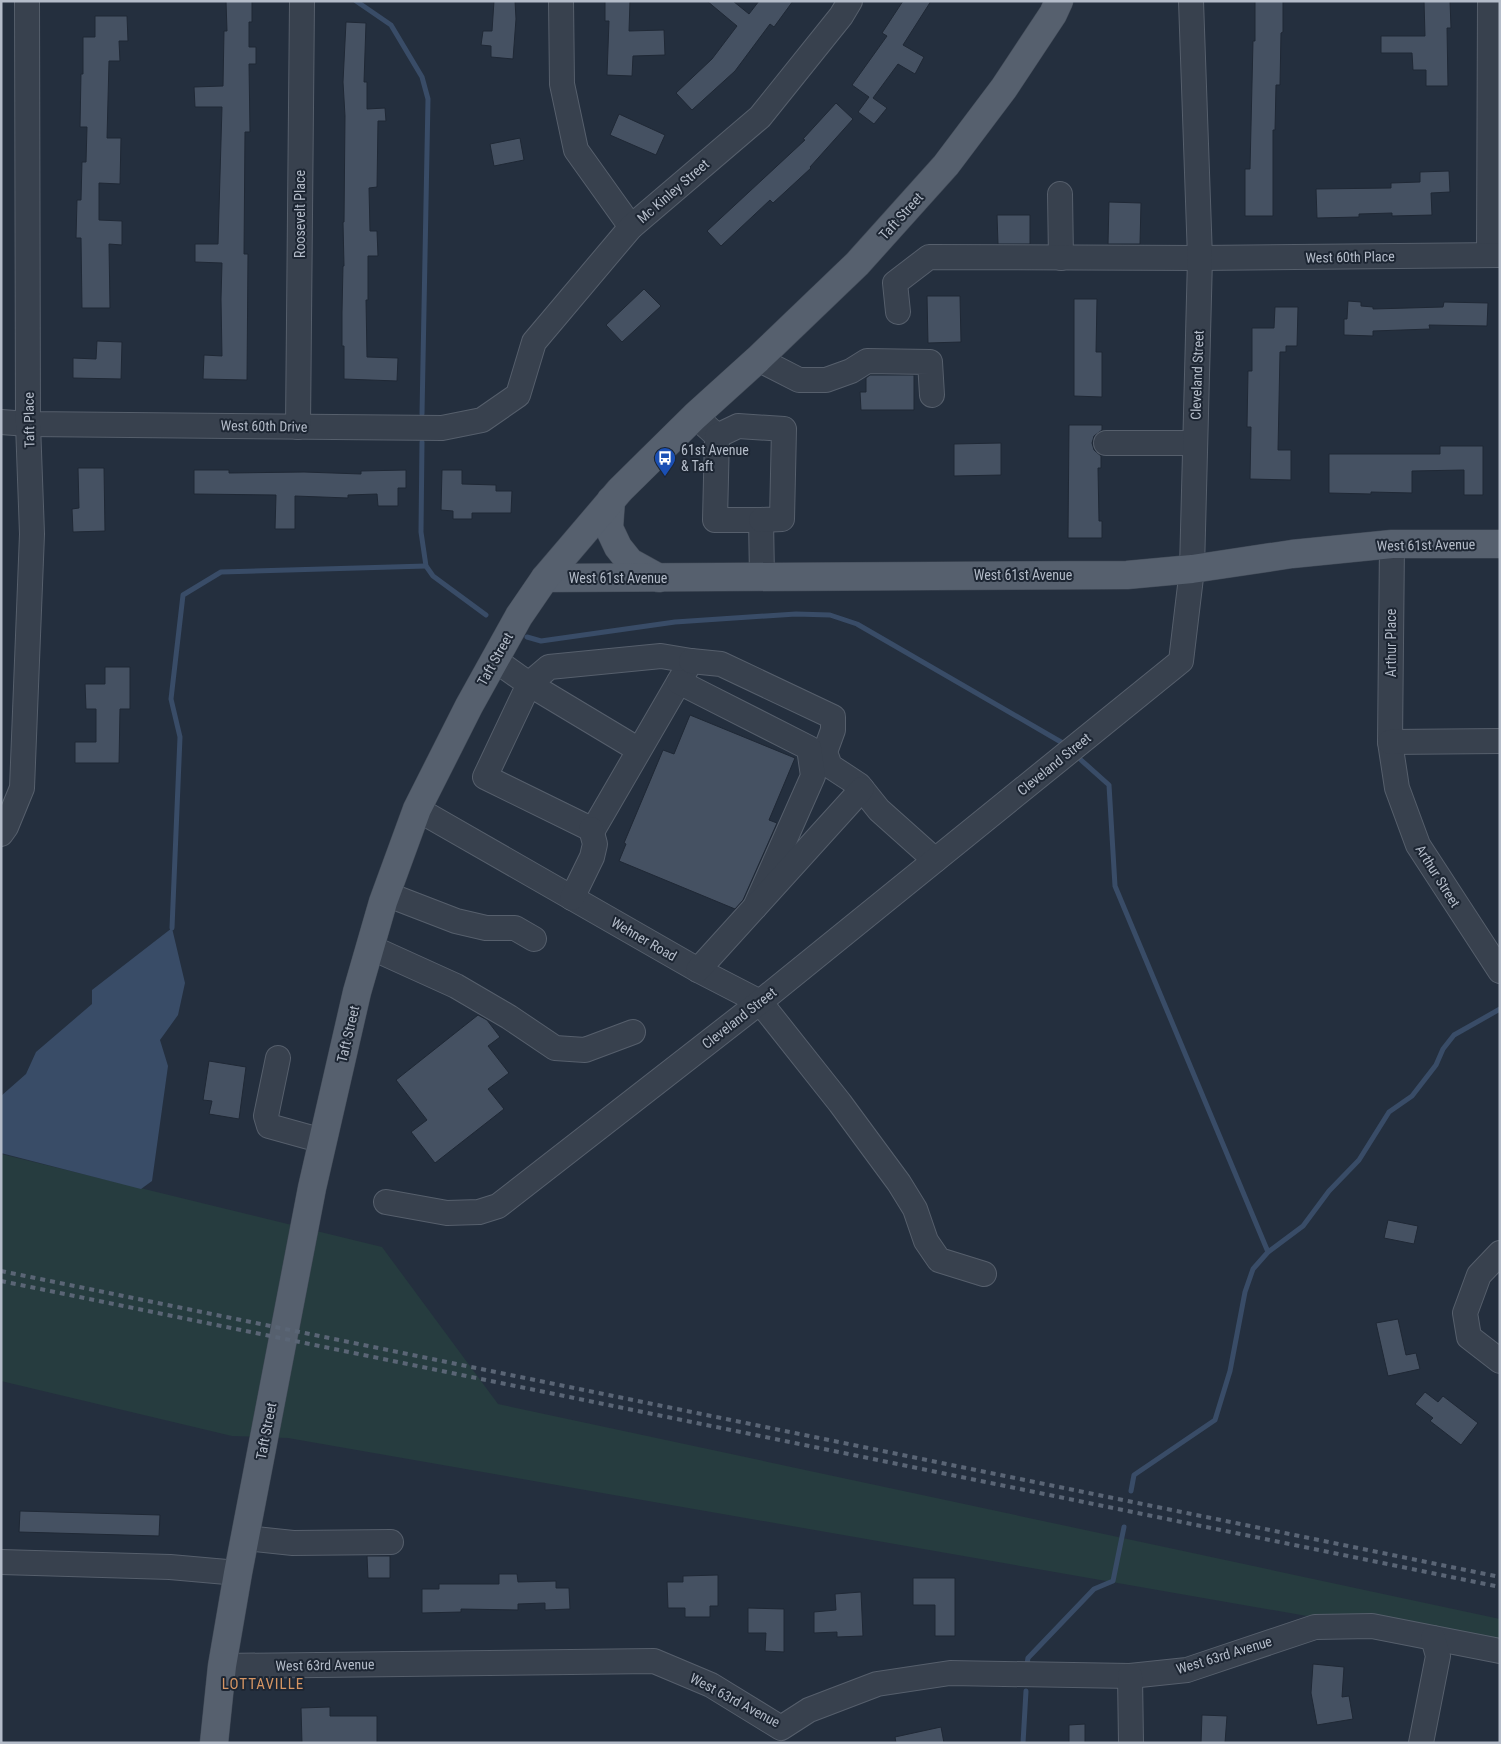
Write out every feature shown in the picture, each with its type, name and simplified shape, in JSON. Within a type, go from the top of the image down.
[{"type":"main road","name":"Taft Street","points":[[214,1743],[222,1666],[238,1573],[310,1197],[357,992],[386,894],[417,809],[469,706],[519,616],[545,578],[611,500],[702,410],[857,264],[946,165],[1004,88],[1053,14],[1059,1]]},
{"type":"main road","points":[[611,500],[609,528],[618,547],[630,562],[659,578]]},
{"type":"main road","name":"West 61st Avenue","points":[[545,578],[1127,575],[1192,569],[1292,554],[1392,544],[1500,544]]},
{"type":"street","name":"Taft Place","points":[[1,834],[6,827],[22,788],[32,534],[28,424],[27,1]]},
{"type":"street","name":"Roosevelt Place","points":[[298,426],[302,1]]},
{"type":"street","points":[[562,1],[562,84],[576,150],[631,227]]},
{"type":"street","name":"Mc Kinley Street","points":[[518,395],[534,342],[631,227],[760,117],[841,16],[850,1]]},
{"type":"street","name":"Cleveland Street","points":[[386,1202],[448,1213],[479,1212],[498,1206],[760,1002],[1181,661],[1192,569],[1200,258],[1191,1]]},
{"type":"street","points":[[1490,1],[1494,255]]},
{"type":"street","points":[[1060,194],[1061,258]]},
{"type":"street","name":"West 60th Place","points":[[898,312],[895,283],[929,257],[1200,258],[1494,255]]},
{"type":"street","points":[[758,359],[798,380],[826,380],[851,371],[867,360],[930,362],[932,395]]},
{"type":"street","name":"West 60th Drive","points":[[1,422],[28,424],[442,428],[482,420],[518,395]]},
{"type":"street","points":[[702,410],[717,436],[715,520],[782,519],[784,429],[738,426],[717,436]]},
{"type":"street","points":[[1106,443],[1195,443]]},
{"type":"street","points":[[761,520],[762,577]]},
{"type":"street","name":"Arthur Place","points":[[1390,742],[1392,544]]},
{"type":"street","points":[[572,898],[592,857],[595,844],[591,829],[485,777],[529,684],[549,667],[661,656],[721,664],[832,717],[833,730],[825,752],[830,766],[859,784],[880,810],[935,860]]},
{"type":"street","points":[[495,660],[529,684],[639,750]]},
{"type":"street","points":[[591,829],[593,830],[691,661]]},
{"type":"street","points":[[679,682],[809,748],[813,776],[755,907]]},
{"type":"street","points":[[1390,742],[1500,741]]},
{"type":"street","name":"Arthur Street","points":[[1390,742],[1397,788],[1418,845],[1500,971]]},
{"type":"street","points":[[698,970],[862,789]]},
{"type":"street","name":"Wehner Road","points":[[417,809],[698,970],[760,1002],[840,1103],[899,1182],[915,1209],[926,1240],[939,1260],[984,1274]]},
{"type":"street","points":[[386,894],[456,921],[486,928],[515,928],[534,939]]},
{"type":"street","points":[[370,947],[456,986],[509,1017],[555,1048],[585,1050],[633,1032]]},
{"type":"street","points":[[278,1058],[266,1116],[269,1126],[323,1141]]},
{"type":"street","points":[[1500,1253],[1479,1275],[1465,1313],[1469,1337],[1500,1361]]},
{"type":"street","points":[[245,1538],[293,1543],[391,1542]]},
{"type":"street","points":[[1,1562],[170,1567],[238,1573]]},
{"type":"street","name":"West 63rd Avenue","points":[[222,1666],[654,1661],[711,1685],[775,1735],[809,1710],[877,1684],[950,1673],[1130,1676],[1187,1670],[1315,1627],[1372,1626],[1500,1651]]},
{"type":"street","points":[[1421,1743],[1438,1656],[1433,1638]]},
{"type":"street","points":[[1130,1676],[1131,1743]]},
{"type":"green space","points":[[1,1154],[382,1247],[498,1404],[1500,1619],[1500,1651],[288,1438],[232,1436],[1,1381]]},
{"type":"water","points":[[172,928],[185,983],[178,1015],[160,1040],[168,1066],[152,1181],[141,1189],[1,1153],[1,1096],[26,1074],[36,1052],[92,1004],[92,990]]},
{"type":"building","points":[[226,1],[252,1],[252,22],[249,22],[249,47],[256,47],[256,64],[249,64],[250,132],[245,132],[244,254],[248,254],[247,380],[203,379],[204,355],[222,356],[222,263],[195,262],[195,244],[218,244],[222,107],[195,107],[194,87],[223,86],[224,31],[227,31]]},
{"type":"building","points":[[494,1],[515,1],[516,19],[513,59],[491,57],[491,46],[481,45],[483,31],[492,31]]},
{"type":"building","points":[[605,1],[630,1],[629,31],[664,30],[665,55],[633,56],[632,76],[607,75],[609,21],[605,21]]},
{"type":"building","points":[[707,1],[733,1],[749,14],[759,1],[793,1],[774,27],[770,24],[735,71],[692,110],[676,93],[712,59],[737,26]]},
{"type":"building","points":[[903,1],[931,1],[903,45],[924,57],[915,74],[898,64],[873,98],[887,108],[874,124],[858,112],[869,97],[852,85],[887,36],[882,33]]},
{"type":"building","points":[[1255,1],[1283,1],[1280,85],[1276,85],[1275,130],[1273,130],[1273,216],[1245,216],[1245,169],[1250,169]]},
{"type":"building","points":[[1424,1],[1450,1],[1451,28],[1447,28],[1448,86],[1426,86],[1426,70],[1413,70],[1412,53],[1381,53],[1381,36],[1425,36]]},
{"type":"building","points":[[95,16],[127,16],[128,41],[119,41],[120,61],[109,61],[107,138],[121,138],[120,184],[99,183],[99,220],[122,221],[122,245],[109,244],[110,308],[82,308],[81,238],[76,238],[77,200],[81,200],[82,162],[86,162],[87,127],[80,127],[83,37],[95,37]]},
{"type":"building","points":[[346,22],[366,23],[364,82],[367,82],[367,109],[385,108],[386,121],[378,121],[377,187],[369,188],[370,231],[377,231],[378,256],[368,256],[368,300],[366,300],[367,357],[398,358],[397,381],[344,379],[344,346],[342,346],[345,116],[343,82]]},
{"type":"building","points":[[836,103],[853,119],[811,168],[773,203],[770,200],[721,246],[707,231],[805,140],[803,139]]},
{"type":"building","points":[[619,114],[665,135],[656,155],[610,135]]},
{"type":"building","points":[[520,138],[524,160],[494,166],[490,144]]},
{"type":"building","points":[[1449,171],[1450,192],[1431,193],[1432,215],[1392,216],[1392,213],[1359,214],[1359,217],[1317,218],[1316,189],[1391,188],[1391,183],[1420,182],[1420,172]]},
{"type":"building","points":[[1109,202],[1141,203],[1140,244],[1108,244]]},
{"type":"building","points":[[997,215],[1030,215],[1030,244],[998,244]]},
{"type":"building","points":[[644,289],[661,306],[622,342],[606,325]]},
{"type":"building","points":[[927,296],[960,296],[961,342],[928,343]]},
{"type":"building","points":[[1074,299],[1097,299],[1096,352],[1102,352],[1102,397],[1074,396]]},
{"type":"building","points":[[1348,301],[1361,302],[1361,306],[1373,307],[1373,309],[1443,307],[1444,302],[1488,303],[1487,326],[1429,325],[1430,329],[1373,331],[1373,336],[1344,335],[1344,319],[1347,319]]},
{"type":"building","points":[[1275,307],[1298,307],[1297,346],[1286,346],[1286,352],[1280,352],[1278,450],[1291,450],[1291,480],[1250,479],[1251,427],[1247,427],[1248,371],[1252,371],[1252,328],[1274,328]]},
{"type":"building","points":[[97,341],[122,342],[121,379],[73,378],[73,358],[96,359]]},
{"type":"building","points":[[870,375],[914,375],[914,410],[861,410],[860,392],[866,392],[866,378]]},
{"type":"building","points":[[1069,425],[1102,425],[1102,430],[1094,436],[1092,443],[1094,450],[1101,456],[1101,468],[1098,468],[1099,521],[1102,521],[1102,538],[1068,538]]},
{"type":"building","points":[[1001,443],[1001,475],[954,476],[954,444]]},
{"type":"building","points":[[1440,446],[1483,446],[1483,495],[1464,495],[1464,470],[1412,471],[1412,493],[1329,493],[1329,454],[1440,454]]},
{"type":"building","points":[[78,468],[104,468],[105,531],[73,532],[72,509],[79,508]]},
{"type":"building","points":[[194,470],[229,470],[229,473],[304,472],[361,474],[361,471],[406,470],[406,488],[398,488],[398,506],[378,506],[377,494],[348,495],[348,498],[295,496],[295,529],[275,529],[276,495],[194,494]]},
{"type":"building","points":[[442,470],[462,470],[462,484],[496,485],[496,491],[512,491],[511,513],[472,513],[472,519],[453,519],[453,511],[441,510]]},
{"type":"building","points":[[105,667],[130,667],[130,709],[120,709],[119,763],[75,763],[75,742],[96,742],[96,709],[86,709],[85,684],[105,684]]},
{"type":"building","points":[[690,715],[795,758],[769,820],[777,823],[743,900],[735,909],[619,861],[626,844],[624,843],[663,750],[674,754]]},
{"type":"building","points":[[478,1015],[487,1020],[500,1037],[488,1046],[509,1073],[488,1089],[504,1109],[435,1163],[411,1132],[427,1120],[396,1080]]},
{"type":"building","points":[[209,1061],[246,1067],[239,1119],[209,1114],[212,1101],[203,1100]]},
{"type":"building","points":[[1388,1220],[1418,1226],[1414,1244],[1384,1238]]},
{"type":"building","points":[[1398,1319],[1406,1355],[1416,1353],[1420,1369],[1388,1376],[1376,1323]]},
{"type":"building","points":[[1425,1392],[1438,1402],[1443,1396],[1478,1423],[1461,1445],[1430,1421],[1433,1418],[1415,1404]]},
{"type":"building","points":[[20,1511],[160,1515],[159,1536],[19,1532]]},
{"type":"building","points":[[367,1556],[390,1556],[390,1578],[368,1578]]},
{"type":"building","points":[[499,1574],[517,1574],[518,1582],[556,1581],[556,1588],[569,1588],[570,1609],[545,1610],[545,1603],[518,1604],[518,1610],[461,1609],[461,1612],[422,1613],[422,1589],[439,1589],[439,1584],[499,1584]]},
{"type":"building","points":[[718,1575],[718,1606],[710,1606],[710,1617],[685,1617],[685,1608],[668,1608],[667,1582],[683,1582],[683,1576]]},
{"type":"building","points":[[913,1578],[955,1578],[955,1636],[935,1636],[935,1605],[913,1605]]},
{"type":"building","points":[[861,1592],[863,1636],[837,1637],[837,1632],[814,1633],[814,1612],[836,1610],[835,1594]]},
{"type":"building","points":[[748,1608],[784,1609],[784,1652],[765,1651],[766,1633],[748,1633]]},
{"type":"building","points":[[1313,1664],[1344,1667],[1342,1697],[1349,1696],[1353,1719],[1317,1725],[1311,1693]]},
{"type":"building","points":[[330,1707],[330,1716],[377,1716],[377,1743],[302,1743],[301,1708]]},
{"type":"building","points":[[1202,1715],[1227,1716],[1225,1743],[1201,1743]]},
{"type":"building","points":[[1085,1724],[1085,1743],[1069,1743],[1069,1725]]},
{"type":"building","points":[[941,1727],[944,1743],[896,1743],[895,1737]]},
{"type":"waterway","points":[[356,1],[391,25],[422,77],[428,99],[422,414]]},
{"type":"waterway","points":[[422,442],[421,532],[426,566],[433,576],[486,615]]},
{"type":"waterway","points":[[172,928],[180,737],[171,699],[183,595],[221,572],[426,566]]},
{"type":"waterway","points":[[527,637],[541,641],[675,622],[796,614],[830,615],[857,624],[1061,742]]},
{"type":"waterway","points":[[1081,760],[1109,785],[1115,886],[1268,1252]]},
{"type":"waterway","points":[[1131,1491],[1134,1475],[1215,1420],[1230,1371],[1245,1292],[1253,1269],[1268,1252],[1303,1226],[1329,1191],[1359,1160],[1389,1112],[1412,1096],[1436,1065],[1443,1049],[1454,1035],[1500,1009]]},
{"type":"waterway","points":[[1027,1664],[1028,1658],[1094,1589],[1113,1581],[1124,1527]]},
{"type":"waterway","points":[[1023,1743],[1026,1691]]},
{"type":"railway","points":[[1,1271],[1500,1577]]},
{"type":"railway","points":[[1,1281],[1500,1587]]},
{"type":"place","name":"61st Avenue & Taft","points":[[665,477]]},
{"type":"district","name":"LOTTAVILLE","points":[[263,1684]]}]
